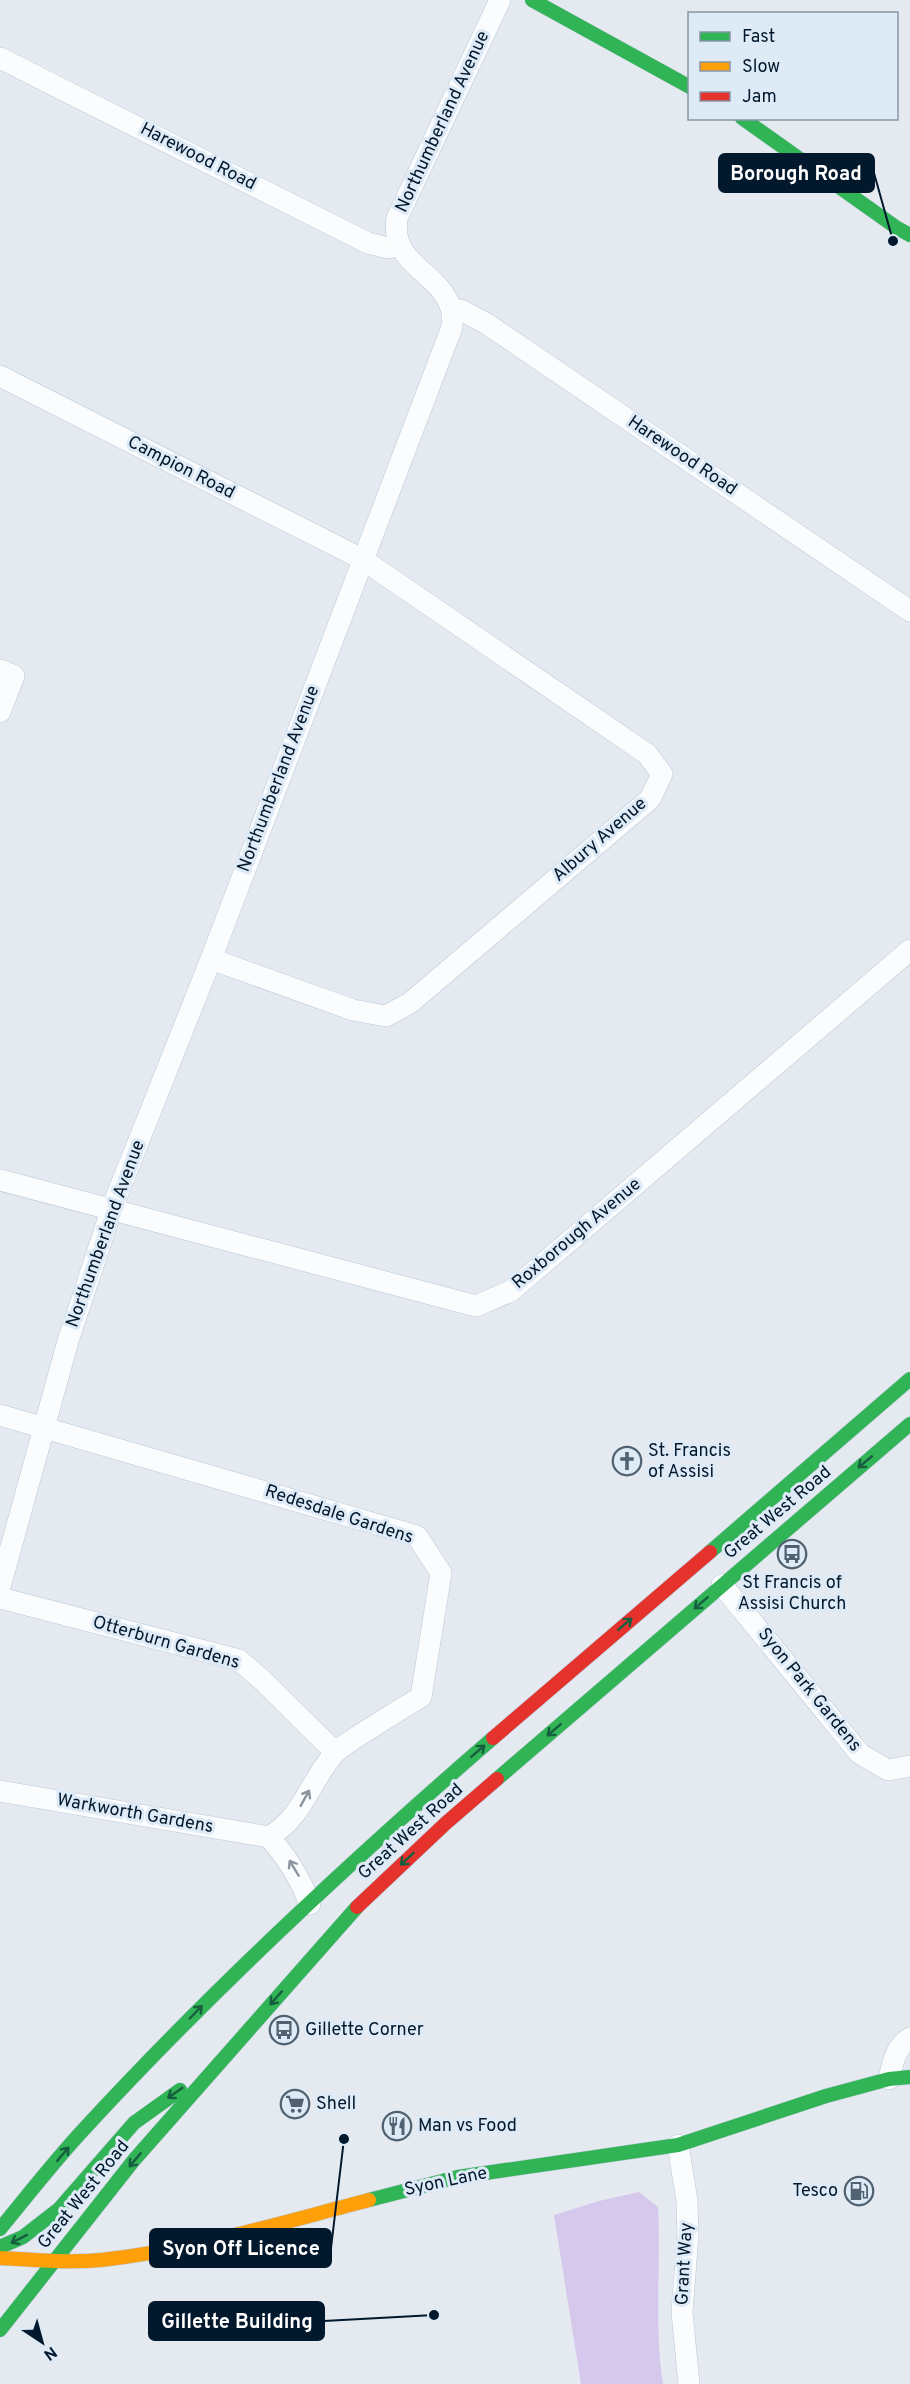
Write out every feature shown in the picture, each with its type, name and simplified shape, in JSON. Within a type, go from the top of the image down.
[{"type":"main road","points":[[532,0],[688,86]]},
{"type":"main road","points":[[745,120],[910,235]]},
{"type":"main road","name":"Great West Road","points":[[0,2229],[84,2129],[205,2003],[310,1904],[428,1794],[910,1378]]},
{"type":"main road","name":"Great West Road","points":[[0,2330],[134,2160],[369,1894],[446,1823],[910,1424]]},
{"type":"main road","points":[[0,2247],[17,2241],[42,2226],[69,2202],[136,2121],[223,2059]]},
{"type":"main road","name":"Syon Lane","points":[[0,2258],[53,2261],[108,2259],[185,2247],[458,2177],[678,2145],[826,2096],[888,2079],[910,2077]]},
{"type":"main road","points":[[23,2274],[53,2261]]},
{"type":"street","name":"Northumberland Avenue","points":[[398,245],[395,230],[397,218],[500,0]]},
{"type":"street","name":"Harewood Road","points":[[0,58],[368,243],[387,248],[398,245]]},
{"type":"street","points":[[398,245],[438,288],[451,308]]},
{"type":"street","name":"Northumberland Avenue","points":[[0,1587],[68,1341],[112,1208],[211,959],[362,559],[445,349],[452,327],[451,308]]},
{"type":"street","name":"Harewood Road","points":[[451,308],[463,311],[487,324],[910,611]]},
{"type":"street","name":"Campion Road","points":[[0,376],[362,559]]},
{"type":"street","name":"Albury Avenue","points":[[211,959],[353,1010],[386,1016],[410,1003],[650,799],[662,774],[647,754],[362,559]]},
{"type":"street","points":[[0,670],[14,676],[0,712]]},
{"type":"street","name":"Roxborough Avenue","points":[[0,1180],[476,1306],[511,1291],[910,950]]},
{"type":"street","name":"Redesdale Gardens","points":[[0,1415],[417,1536],[441,1573],[422,1697],[335,1752],[318,1775],[295,1817],[269,1837]]},
{"type":"street","name":"Syon Park Gardens","points":[[722,1585],[860,1754],[888,1770],[910,1766]]},
{"type":"street","name":"Otterburn Gardens","points":[[0,1598],[239,1660],[261,1678],[335,1752]]},
{"type":"street","name":"Warkworth Gardens","points":[[0,1791],[269,1837]]},
{"type":"street","points":[[269,1837],[295,1869],[310,1904]]},
{"type":"street","points":[[888,2079],[892,2060],[904,2042],[910,2038]]},
{"type":"street","name":"Grant Way","points":[[678,2145],[687,2201],[688,2235],[682,2312],[690,2384]]},
{"type":"shaded area","points":[[639,2192],[658,2207],[658,2318],[663,2384],[581,2384],[554,2215]]},
{"type":"traffic: fast","points":[[532,0],[688,86]]},
{"type":"traffic: fast","points":[[745,120],[910,235]]},
{"type":"traffic: fast","points":[[710,1552],[910,1379]]},
{"type":"traffic: fast","points":[[497,1779],[910,1424]]},
{"type":"traffic: fast","points":[[0,2229],[74,2140],[232,1976],[387,1831],[493,1738]]},
{"type":"traffic: fast","points":[[0,2330],[134,2160],[357,1907]]},
{"type":"traffic: fast","points":[[369,2200],[458,2177],[678,2145],[826,2096],[889,2079],[910,2077]]},
{"type":"traffic: fast","points":[[0,2247],[23,2237],[59,2209],[134,2123],[180,2090]]},
{"type":"traffic: slow","points":[[0,2258],[50,2261],[101,2260],[169,2250],[369,2200]]},
{"type":"traffic: jam","points":[[493,1738],[710,1552]]},
{"type":"traffic: jam","points":[[357,1907],[446,1823],[497,1779]]},
{"type":"place","name":"Borough Road","points":[[893,241]]},
{"type":"place","name":"St. Francis of Assisi","points":[[627,1461]]},
{"type":"place","name":"St Francis of Assisi Church","points":[[792,1554]]},
{"type":"place","name":"Gillette Corner","points":[[284,2030]]},
{"type":"place","name":"Shell","points":[[295,2104]]},
{"type":"place","name":"Man vs Food","points":[[397,2126]]},
{"type":"place","name":"Syon Off Licence","points":[[344,2139]]},
{"type":"place","name":"Tesco","points":[[859,2191]]},
{"type":"place","name":"Gillette Building","points":[[434,2315]]}]
